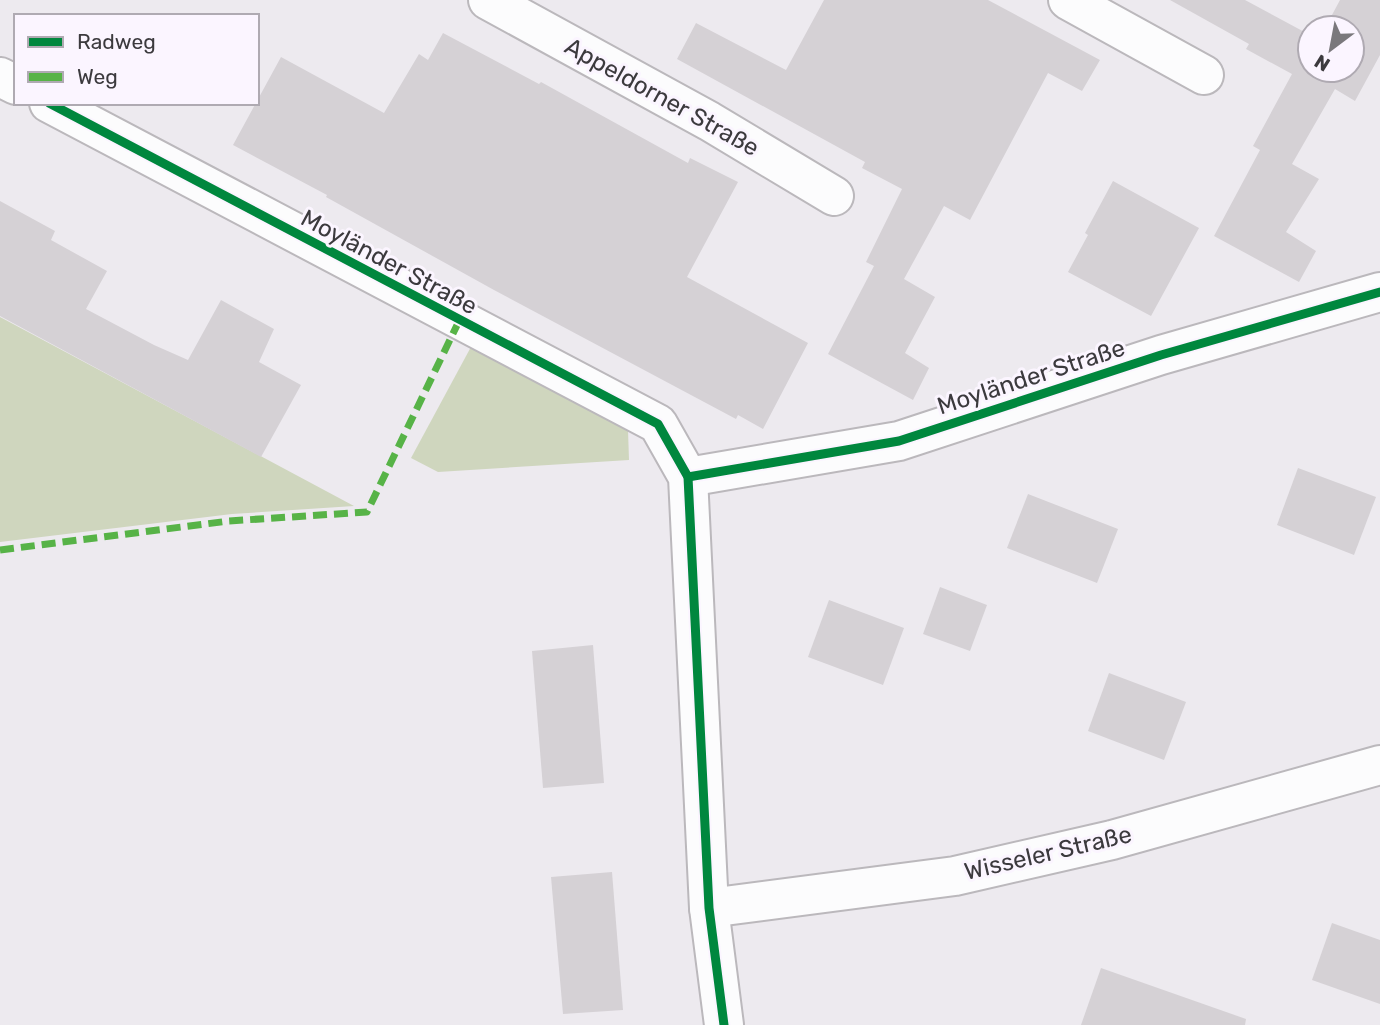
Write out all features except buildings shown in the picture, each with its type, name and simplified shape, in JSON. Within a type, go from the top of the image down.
[{"type":"street","name":"Appeldorner Straße","points":[[488,0],[709,121],[834,196]]},
{"type":"street","points":[[1068,0],[1204,75]]},
{"type":"street","name":"Moyländer Straße","points":[[53,105],[658,424],[688,477],[709,908],[724,1025]]},
{"type":"street","name":"Moyländer Straße","points":[[688,477],[899,441],[1161,355],[1380,292]]},
{"type":"street","name":"Wisseler Straße","points":[[709,908],[955,876],[1112,839],[1380,765]]},
{"type":"green space","points":[[0,317],[354,506],[232,514],[0,542]]},
{"type":"green space","points":[[472,345],[628,430],[629,460],[438,472],[411,458]]},
{"type":"marked path","points":[[0,550],[229,521],[367,512],[459,321]]},
{"type":"cycle path","points":[[53,105],[658,424],[688,477],[709,908],[724,1025]]},
{"type":"cycle path","points":[[688,477],[899,441],[1161,355],[1380,292]]}]
